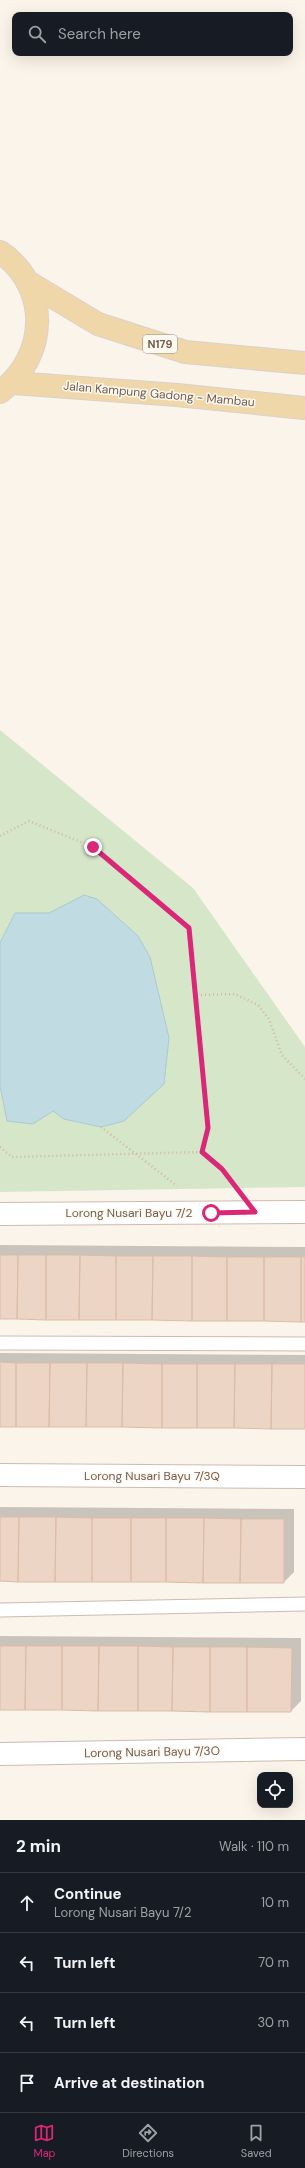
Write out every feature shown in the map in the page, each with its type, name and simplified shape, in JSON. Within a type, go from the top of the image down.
[{"type":"main road","name":"N179","points":[[0,252],[11,260],[28,282],[37,307],[37,334],[29,361],[7,387]]},
{"type":"main road","name":"N179","points":[[28,282],[98,324],[185,352],[305,364]]},
{"type":"main road","name":"Jalan Kampung Gadong - Mambau","points":[[7,387],[177,395],[305,408]]},
{"type":"street","name":"Lorong Nusari Bayu 7/2","points":[[0,1214],[305,1212]]},
{"type":"street","name":"Lorong Nusari Bayu 7/3Q","points":[[0,1475],[305,1477]]},
{"type":"street","name":"Lorong Nusari Bayu 7/3O","points":[[0,1754],[305,1749]]},
{"type":"lane","points":[[0,1343],[305,1344]]},
{"type":"lane","points":[[0,1610],[305,1604]]},
{"type":"path","points":[[0,836],[29,821],[93,847],[189,928],[197,995],[208,1128],[202,1152]]},
{"type":"path","points":[[197,995],[235,994],[258,1005],[268,1019],[282,1055],[305,1079]]},
{"type":"path","points":[[101,1127],[180,1188]]},
{"type":"path","points":[[0,1147],[12,1157],[202,1152],[222,1169],[255,1212]]},
{"type":"green space","points":[[0,730],[193,888],[305,1047],[305,1187],[0,1192]]},
{"type":"water","points":[[84,895],[97,899],[138,936],[150,957],[169,1038],[164,1084],[124,1121],[101,1127],[64,1119],[53,1111],[33,1124],[7,1121],[0,1086],[0,943],[15,913],[49,913]]},
{"type":"building","points":[[0,1255],[18,1255],[17,1319],[0,1319]]},
{"type":"building","points":[[18,1255],[46,1255],[46,1320],[17,1319]]},
{"type":"building","points":[[46,1255],[80,1255],[79,1320],[46,1320]]},
{"type":"building","points":[[80,1255],[116,1256],[116,1320],[79,1320]]},
{"type":"building","points":[[116,1256],[153,1256],[152,1320],[116,1320]]},
{"type":"building","points":[[153,1256],[192,1256],[192,1321],[152,1320]]},
{"type":"building","points":[[192,1256],[227,1257],[227,1321],[192,1321]]},
{"type":"building","points":[[227,1257],[264,1257],[264,1321],[227,1321]]},
{"type":"building","points":[[264,1257],[301,1257],[301,1322],[264,1321]]},
{"type":"building","points":[[301,1257],[305,1257],[305,1322],[301,1322]]},
{"type":"building","points":[[0,1362],[16,1363],[16,1427],[0,1427]]},
{"type":"building","points":[[16,1363],[50,1363],[49,1427],[16,1427]]},
{"type":"building","points":[[50,1363],[87,1363],[86,1427],[49,1427]]},
{"type":"building","points":[[87,1363],[123,1363],[122,1427],[86,1427]]},
{"type":"building","points":[[123,1363],[162,1364],[162,1428],[122,1427]]},
{"type":"building","points":[[162,1364],[197,1364],[197,1428],[162,1428]]},
{"type":"building","points":[[197,1364],[235,1364],[234,1428],[197,1428]]},
{"type":"building","points":[[235,1364],[272,1364],[271,1429],[234,1428]]},
{"type":"building","points":[[272,1364],[305,1364],[305,1429],[271,1429]]},
{"type":"building","points":[[0,1517],[19,1517],[18,1582],[0,1581]]},
{"type":"building","points":[[19,1517],[56,1517],[55,1582],[18,1582]]},
{"type":"building","points":[[56,1517],[92,1518],[92,1582],[55,1582]]},
{"type":"building","points":[[92,1518],[131,1518],[131,1582],[92,1582]]},
{"type":"building","points":[[131,1518],[166,1518],[166,1582],[131,1582]]},
{"type":"building","points":[[166,1518],[204,1518],[203,1583],[166,1582]]},
{"type":"building","points":[[204,1518],[241,1519],[240,1583],[203,1583]]},
{"type":"building","points":[[241,1519],[284,1519],[284,1583],[240,1583]]},
{"type":"building","points":[[0,1646],[26,1646],[25,1710],[0,1710]]},
{"type":"building","points":[[26,1646],[62,1646],[62,1710],[25,1710]]},
{"type":"building","points":[[62,1646],[99,1646],[98,1711],[62,1710]]},
{"type":"building","points":[[99,1646],[138,1646],[138,1711],[98,1711]]},
{"type":"building","points":[[138,1646],[173,1647],[172,1711],[138,1711]]},
{"type":"building","points":[[173,1647],[210,1647],[210,1712],[172,1711]]},
{"type":"building","points":[[210,1647],[247,1647],[247,1712],[210,1712]]},
{"type":"building","points":[[247,1647],[292,1648],[291,1712],[247,1712]]},
{"type":"route","points":[[93,847],[189,928],[197,995],[208,1128],[202,1152],[222,1169],[255,1212],[211,1213]]}]
